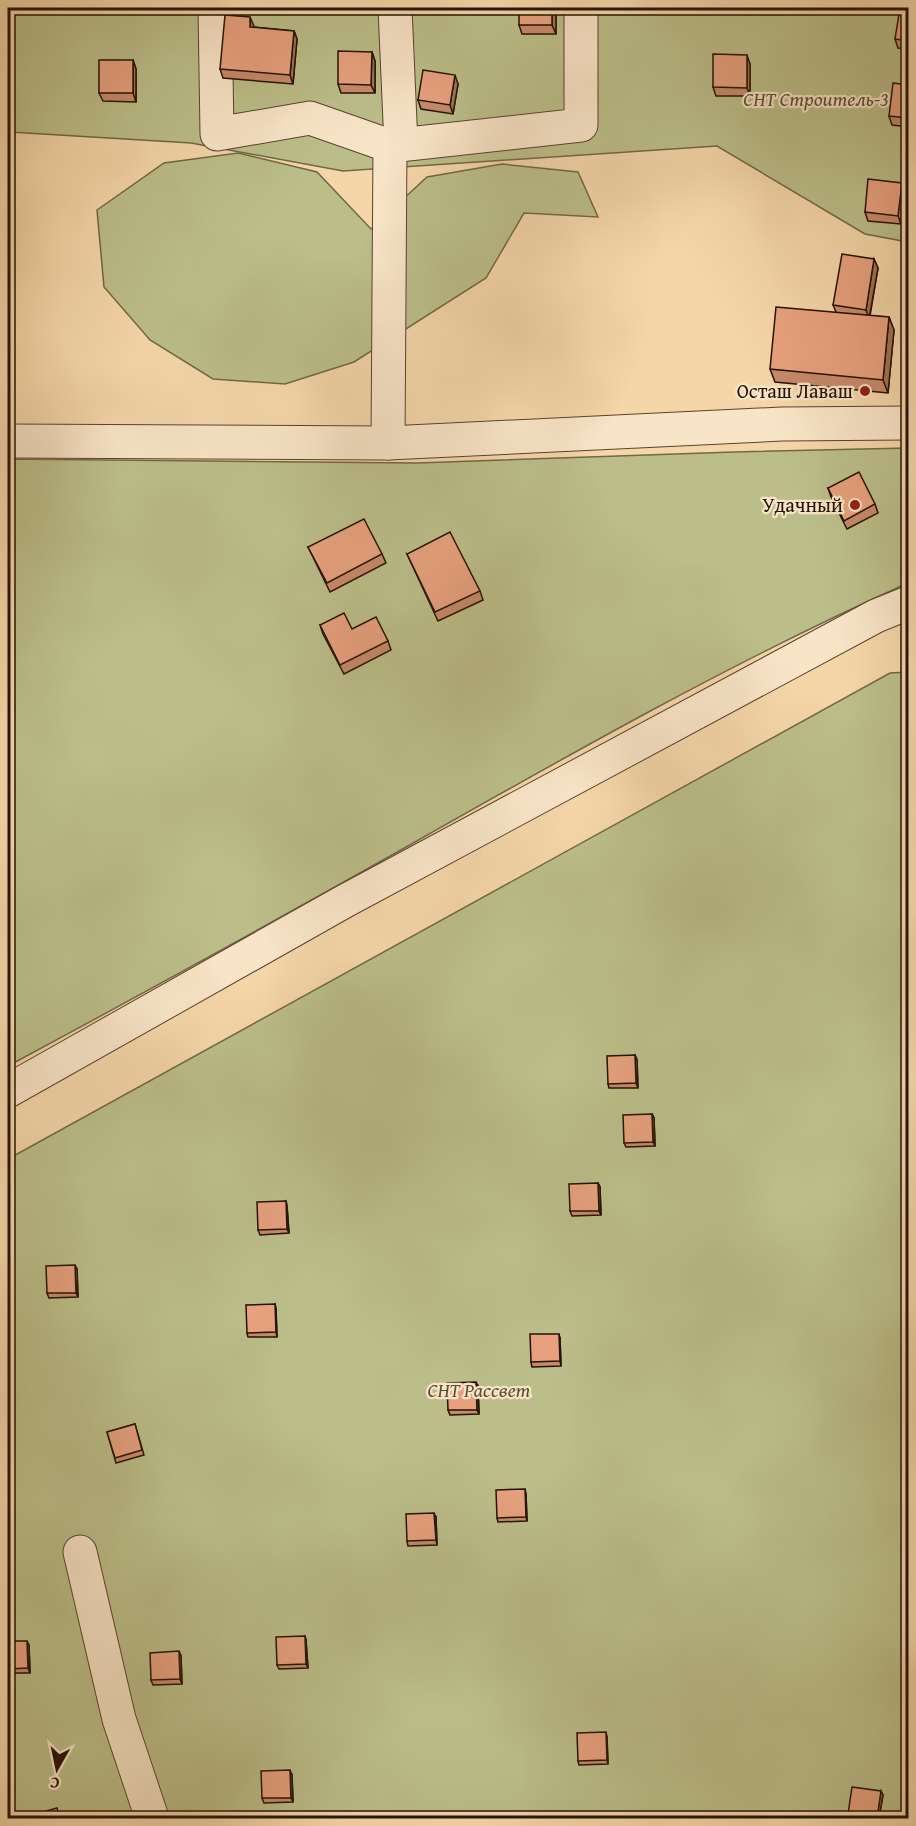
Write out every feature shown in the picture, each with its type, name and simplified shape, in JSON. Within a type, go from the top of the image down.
[{"type":"street","points":[[215,8],[217,134],[310,118],[395,146],[581,125],[581,8]]},
{"type":"street","points":[[388,443],[395,146],[395,8]]},
{"type":"street","points":[[8,441],[388,443],[782,424],[909,423]]},
{"type":"street","points":[[8,1091],[345,901],[876,616],[909,603]]},
{"type":"street","points":[[80,1552],[119,1719],[153,1818]]},
{"type":"green space","name":"СНТ Строитель-3","points":[[12,8],[908,8],[908,242],[865,234],[717,146],[343,171],[191,143],[10,132]]},
{"type":"green space","points":[[238,153],[317,172],[371,229],[427,177],[502,164],[578,172],[598,217],[524,213],[486,278],[354,362],[285,384],[213,379],[150,340],[104,287],[97,210],[164,163]]},
{"type":"green space","points":[[908,448],[908,583],[780,644],[655,708],[258,930],[8,1066],[8,459],[417,463]]},
{"type":"green space","name":"СНТ Рассвет","points":[[908,672],[908,1818],[8,1818],[8,1159],[890,673]]},
{"type":"building","points":[[519,8],[552,8],[552,25],[519,25]]},
{"type":"building","points":[[900,8],[909,8],[909,41],[895,39]]},
{"type":"building","points":[[225,15],[250,17],[250,27],[294,31],[290,75],[220,69]]},
{"type":"building","points":[[338,51],[372,52],[371,85],[338,84]]},
{"type":"building","points":[[713,54],[747,55],[747,88],[713,87]]},
{"type":"building","points":[[99,60],[133,60],[133,93],[99,93]]},
{"type":"building","points":[[423,70],[455,75],[450,105],[418,100]]},
{"type":"building","points":[[893,83],[909,85],[909,118],[889,116]]},
{"type":"building","points":[[868,179],[902,183],[898,216],[865,212]]},
{"type":"building","points":[[842,254],[874,259],[866,310],[833,305]]},
{"type":"building","points":[[776,307],[889,317],[883,380],[770,369]]},
{"type":"building","name":"Удачный","points":[[859,472],[875,504],[844,521],[828,488]]},
{"type":"building","points":[[364,519],[382,554],[327,583],[308,547]]},
{"type":"building","points":[[450,532],[480,591],[435,612],[407,554]]},
{"type":"building","points":[[344,613],[352,629],[376,617],[388,641],[340,665],[320,625]]},
{"type":"building","points":[[635,1055],[636,1083],[608,1084],[607,1056]]},
{"type":"building","points":[[652,1114],[653,1142],[624,1143],[623,1115]]},
{"type":"building","points":[[598,1183],[599,1211],[570,1211],[569,1184]]},
{"type":"building","points":[[286,1201],[287,1229],[258,1230],[257,1202]]},
{"type":"building","points":[[75,1265],[76,1293],[47,1293],[46,1266]]},
{"type":"building","points":[[275,1304],[276,1332],[247,1333],[246,1305]]},
{"type":"building","points":[[530,1334],[559,1334],[560,1361],[531,1362]]},
{"type":"building","points":[[476,1382],[477,1410],[448,1410],[447,1383]]},
{"type":"building","points":[[135,1424],[142,1450],[115,1458],[107,1432]]},
{"type":"building","points":[[525,1489],[526,1517],[497,1518],[496,1490]]},
{"type":"building","points":[[434,1513],[436,1540],[407,1541],[406,1514]]},
{"type":"building","points":[[305,1636],[306,1664],[277,1665],[276,1637]]},
{"type":"building","points":[[8,1641],[27,1641],[28,1668],[8,1669]]},
{"type":"building","points":[[179,1651],[180,1679],[151,1680],[150,1653]]},
{"type":"building","points":[[606,1732],[607,1760],[578,1761],[577,1733]]},
{"type":"building","points":[[290,1770],[291,1798],[262,1798],[261,1771]]},
{"type":"building","points":[[852,1787],[881,1791],[877,1818],[848,1814]]},
{"type":"building","points":[[57,1808],[60,1818],[30,1818],[29,1816]]},
{"type":"place","name":"Осташ Лаваш","points":[[865,391]]},
{"type":"place","name":"Удачный","points":[[855,505]]}]
